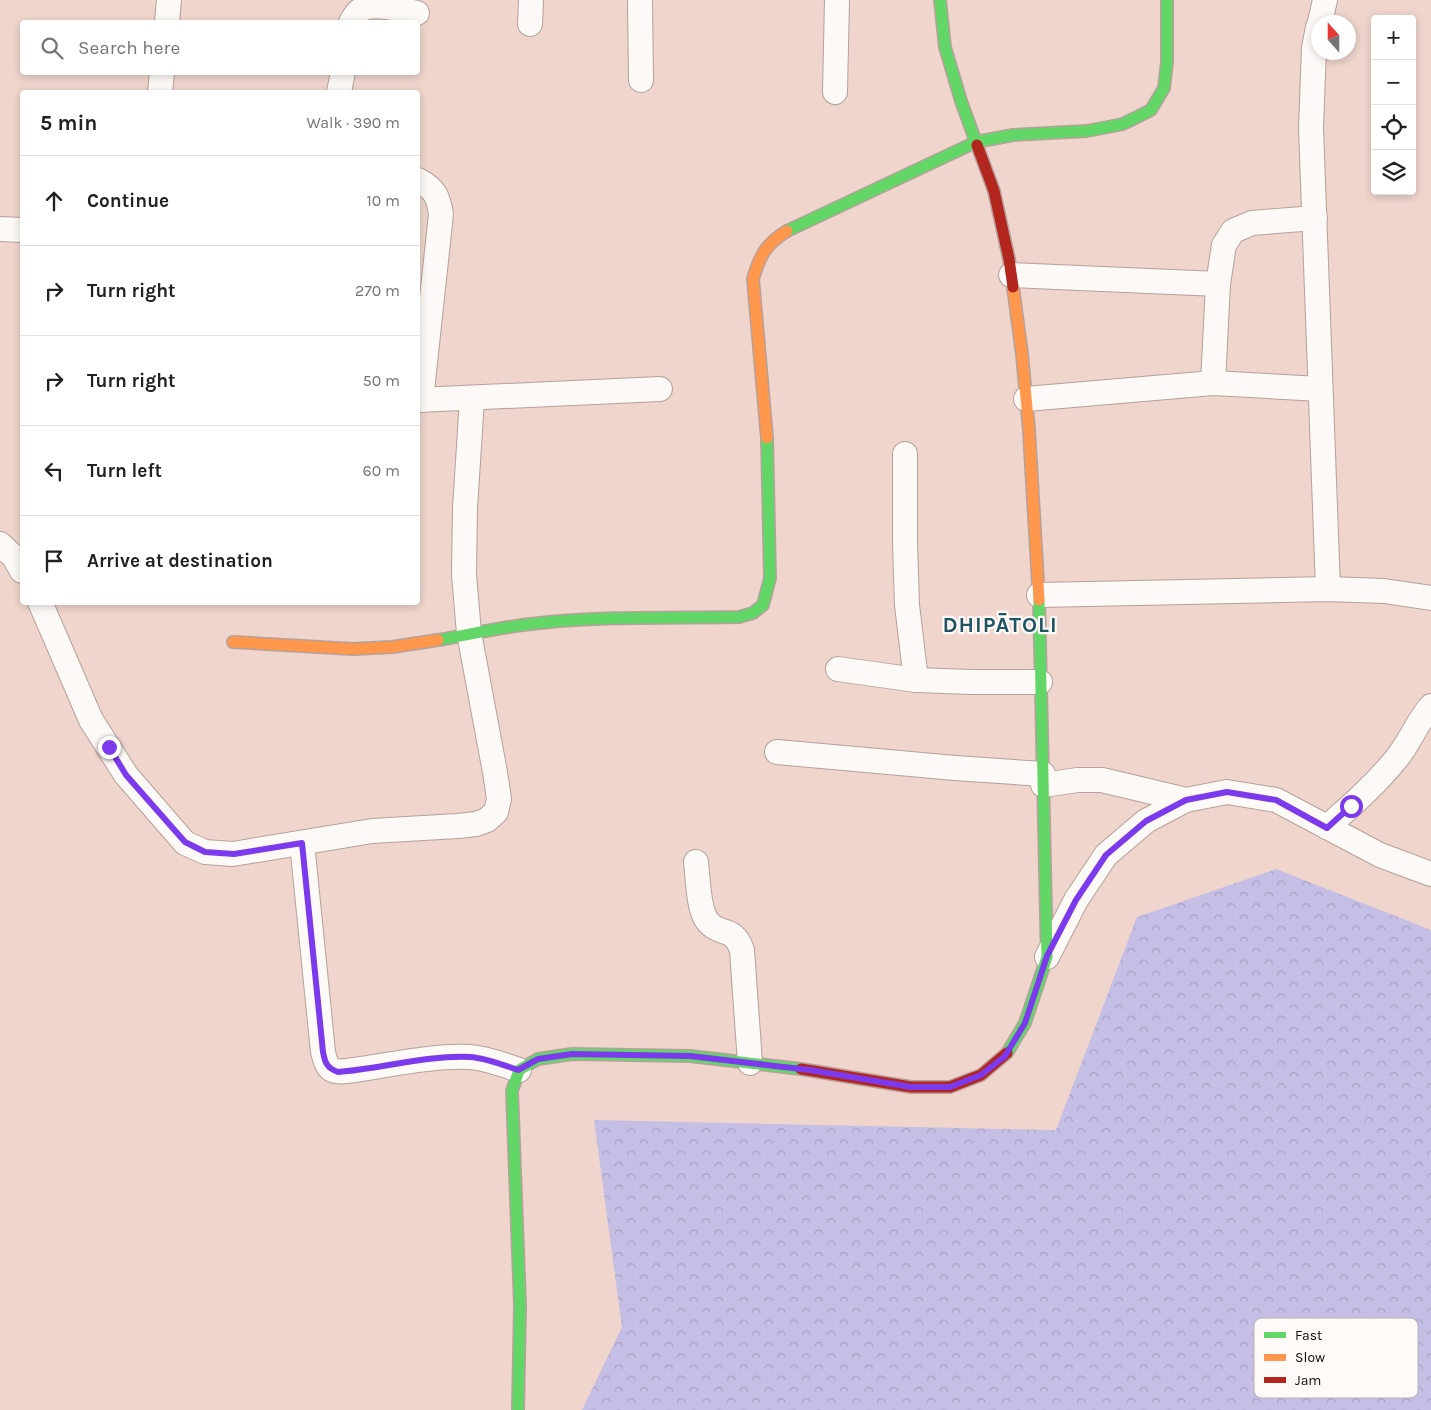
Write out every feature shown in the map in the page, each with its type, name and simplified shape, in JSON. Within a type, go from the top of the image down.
[{"type":"street","points":[[166,20],[170,0]]},
{"type":"street","points":[[530,24],[531,0]]},
{"type":"street","points":[[640,0],[641,80]]},
{"type":"street","points":[[835,92],[837,0]]},
{"type":"street","points":[[940,0],[945,47],[961,101],[994,191],[1011,275],[1026,399],[1038,595],[1047,956]]},
{"type":"street","points":[[233,642],[346,649],[382,648],[536,623],[594,618],[739,617],[753,613],[763,605],[770,578],[767,435],[753,279],[759,256],[772,240],[795,226],[976,142],[1013,135],[1087,131],[1123,124],[1151,110],[1164,88],[1167,62],[1167,0]]},
{"type":"street","points":[[1322,15],[1325,0]]},
{"type":"street","points":[[352,20],[358,11],[370,6],[382,6],[417,14]]},
{"type":"street","points":[[1314,60],[1311,128],[1328,589]]},
{"type":"street","points":[[160,90],[162,75]]},
{"type":"street","points":[[339,90],[342,75]]},
{"type":"street","points":[[420,181],[431,188],[438,198],[441,214],[420,392]]},
{"type":"street","points":[[1214,383],[1218,284],[1224,245],[1233,231],[1252,223],[1315,218]]},
{"type":"street","points":[[0,229],[20,230]]},
{"type":"street","points":[[1011,275],[1218,284]]},
{"type":"street","points":[[1026,399],[1214,383],[1320,389]]},
{"type":"street","points":[[420,400],[660,389]]},
{"type":"street","points":[[41,605],[91,720],[126,775],[185,842],[205,852],[234,854],[372,831],[476,824],[487,820],[496,812],[498,799],[495,772],[469,633],[464,565],[465,508],[472,399]]},
{"type":"street","points":[[905,454],[907,605],[916,680]]},
{"type":"street","points":[[0,544],[14,557],[20,568]]},
{"type":"street","points":[[1038,595],[1328,589],[1384,591],[1431,598]]},
{"type":"street","points":[[838,670],[916,680],[1040,682]]},
{"type":"street","points":[[1327,828],[1398,757],[1421,717],[1431,706]]},
{"type":"street","points":[[777,752],[955,768],[1043,780],[1102,780],[1186,800]]},
{"type":"street","points":[[518,1410],[520,1305],[512,1092],[518,1070],[538,1059],[572,1054],[690,1056],[810,1070],[911,1087],[950,1087],[981,1075],[1005,1056],[1025,1023],[1047,956],[1076,900],[1106,855],[1146,821],[1186,800],[1227,792],[1276,800],[1380,855],[1431,874]]},
{"type":"street","points":[[302,843],[323,1052],[325,1063],[330,1069],[338,1072],[433,1059],[470,1057],[496,1062],[518,1070]]},
{"type":"street","points":[[696,862],[702,912],[706,921],[713,928],[731,933],[739,940],[742,950],[750,1063]]},
{"type":"green space","points":[[1276,869],[1431,930],[1431,1410],[582,1410],[622,1327],[594,1120],[1056,1130],[1137,917]]},
{"type":"traffic: fast","points":[[940,0],[945,47],[961,101],[977,145]]},
{"type":"traffic: fast","points":[[787,231],[976,142],[1013,135],[1087,131],[1123,124],[1151,110],[1164,88],[1167,62],[1167,0]]},
{"type":"traffic: fast","points":[[438,640],[540,623],[615,618],[739,617],[753,613],[763,605],[770,578],[767,438]]},
{"type":"traffic: fast","points":[[1007,1053],[1025,1023],[1047,957],[1039,600]]},
{"type":"traffic: fast","points":[[518,1410],[520,1305],[512,1091],[519,1070],[538,1059],[572,1054],[690,1056],[801,1069]]},
{"type":"traffic: slow","points":[[767,438],[753,279],[758,263],[765,251],[787,231]]},
{"type":"traffic: slow","points":[[1013,287],[1029,430],[1039,600]]},
{"type":"traffic: slow","points":[[233,642],[353,649],[392,647],[438,640]]},
{"type":"traffic: jam","points":[[977,145],[994,191],[1009,259],[1013,287]]},
{"type":"traffic: jam","points":[[801,1069],[911,1087],[950,1087],[981,1075],[1007,1053]]},
{"type":"district","name":"DHIPĀTOLI","points":[[1000,625]]},
{"type":"route","points":[[109,747],[126,775],[185,842],[205,852],[234,854],[302,843],[323,1052],[325,1063],[330,1069],[338,1072],[433,1059],[470,1057],[496,1062],[518,1070],[538,1059],[572,1054],[690,1056],[810,1070],[911,1087],[950,1087],[981,1075],[1005,1056],[1025,1023],[1047,956],[1076,900],[1106,855],[1146,821],[1186,800],[1227,792],[1276,800],[1327,828],[1351,806]]}]
